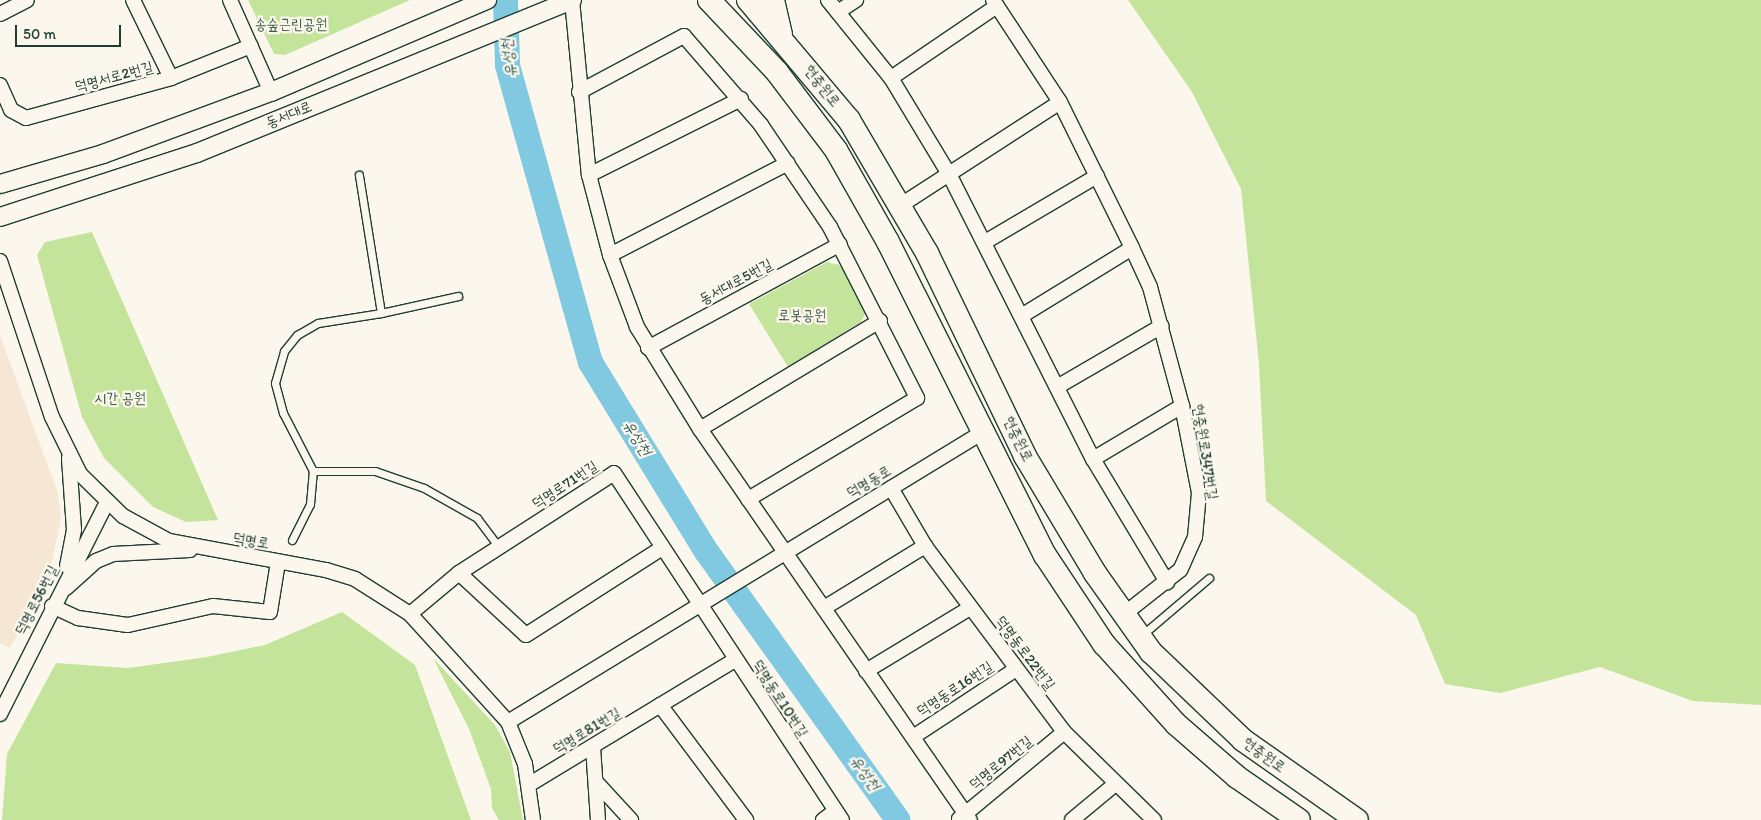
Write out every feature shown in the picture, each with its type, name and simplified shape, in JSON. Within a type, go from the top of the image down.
[{"type":"main road","name":"현충원로","points":[[709,0],[738,27],[836,150],[888,242],[1045,555],[1104,644],[1176,724],[1237,777],[1300,820]]},
{"type":"main road","name":"현충원로","points":[[748,0],[781,36],[849,120],[901,205],[952,304],[1025,456],[1123,615],[1187,691],[1243,740],[1357,820]]},
{"type":"main road","points":[[773,0],[781,36]]},
{"type":"street","points":[[0,14],[26,0]]},
{"type":"street","points":[[133,0],[171,78]]},
{"type":"street","points":[[230,0],[271,92]]},
{"type":"street","name":"동서대로","points":[[0,184],[103,154],[271,92],[486,0]]},
{"type":"street","points":[[694,0],[738,27]]},
{"type":"street","points":[[828,0],[891,78],[949,174],[1023,315],[1093,459],[1167,582]]},
{"type":"street","points":[[838,12],[856,0]]},
{"type":"street","points":[[569,1],[589,175],[610,255],[648,348],[700,430],[785,552]]},
{"type":"street","name":"동서대로","points":[[0,217],[180,160],[569,1]]},
{"type":"street","name":"현충원로347번길","points":[[891,78],[995,3],[1060,102],[1132,248],[1162,326],[1182,406],[1199,493],[1198,515],[1189,557],[1167,582],[1123,615]]},
{"type":"street","points":[[579,92],[684,36],[741,99],[788,163],[840,244],[917,398],[748,499]]},
{"type":"street","name":"덕명서로2번길","points":[[0,85],[11,110],[26,118],[171,78],[251,46]]},
{"type":"street","points":[[589,175],[741,99]]},
{"type":"street","points":[[901,205],[1060,102]]},
{"type":"street","points":[[610,255],[788,163]]},
{"type":"street","points":[[985,242],[1097,176]]},
{"type":"street","name":"동서대로5번길","points":[[648,348],[840,244]]},
{"type":"street","points":[[1023,315],[1132,248]]},
{"type":"street","name":"덕명로","points":[[0,260],[70,458],[107,502],[144,529],[198,550],[278,562],[355,580],[410,614],[508,722],[530,784],[533,820]]},
{"type":"street","points":[[700,430],[880,321]]},
{"type":"street","points":[[1057,387],[1162,326]]},
{"type":"street","points":[[1093,459],[1182,406]]},
{"type":"street","name":"덕명동로","points":[[703,602],[982,432]]},
{"type":"street","points":[[54,602],[74,530],[70,458]]},
{"type":"street","name":"덕명로71번길","points":[[410,614],[459,572],[614,473],[662,548],[703,602]]},
{"type":"street","name":"덕명동로22번길","points":[[891,488],[925,546],[1064,732],[1114,785],[1154,820]]},
{"type":"street","name":"덕명로56번길","points":[[0,714],[54,602],[107,502]]},
{"type":"street","points":[[824,608],[925,546]]},
{"type":"street","points":[[459,572],[526,635],[662,548]]},
{"type":"street","points":[[54,602],[82,572],[113,554],[198,550]]},
{"type":"street","name":"덕명동로16번길","points":[[785,552],[912,737],[965,818]]},
{"type":"street","points":[[54,602],[78,618],[128,625],[213,606],[270,612],[278,562]]},
{"type":"street","points":[[508,722],[703,602]]},
{"type":"street","name":"덕명동로10번길","points":[[703,602],[735,660],[838,815],[824,820]]},
{"type":"street","points":[[866,671],[970,608]]},
{"type":"street","name":"덕명로81번길","points":[[530,784],[735,660]]},
{"type":"street","name":"덕명동로16번길","points":[[912,737],[1016,669]]},
{"type":"street","points":[[660,705],[746,820]]},
{"type":"street","name":"덕명로97번길","points":[[965,818],[1064,732]]},
{"type":"street","points":[[593,747],[598,820]]},
{"type":"street","points":[[596,782],[631,820]]},
{"type":"street","points":[[1072,820],[1114,785]]},
{"type":"lane","points":[[359,175],[381,313]]},
{"type":"lane","points":[[292,540],[310,504],[313,471],[283,413],[275,383],[284,351],[297,335],[318,323],[381,313],[458,296]]},
{"type":"lane","points":[[313,471],[375,471],[424,488],[476,518],[499,547]]},
{"type":"lane","points":[[1140,637],[1209,578]]},
{"type":"shaded area","points":[[0,336],[58,493],[61,519],[49,574],[10,648],[0,643]]},
{"type":"green space","name":"송숲근린공원","points":[[248,0],[410,0],[285,55],[274,54]]},
{"type":"green space","points":[[1128,0],[1761,0],[1761,705],[1693,701],[1600,667],[1500,693],[1445,684],[1416,615],[1266,501],[1259,364],[1241,189],[1192,92]]},
{"type":"green space","name":"시간 공원","points":[[92,232],[218,520],[186,522],[153,507],[104,458],[82,417],[37,255],[45,242]]},
{"type":"green space","name":"로봇공원","points":[[827,262],[843,266],[866,312],[861,322],[788,367],[749,304]]},
{"type":"green space","points":[[342,612],[415,665],[471,820],[2,820],[7,754],[56,663],[128,668],[207,657],[265,645]]},
{"type":"green space","points":[[433,658],[495,725],[510,752],[523,820],[499,820],[492,808],[491,789],[469,729]]},
{"type":"waterway","name":"유성천","points":[[505,0],[507,65],[590,362],[706,551],[898,820]]}]
